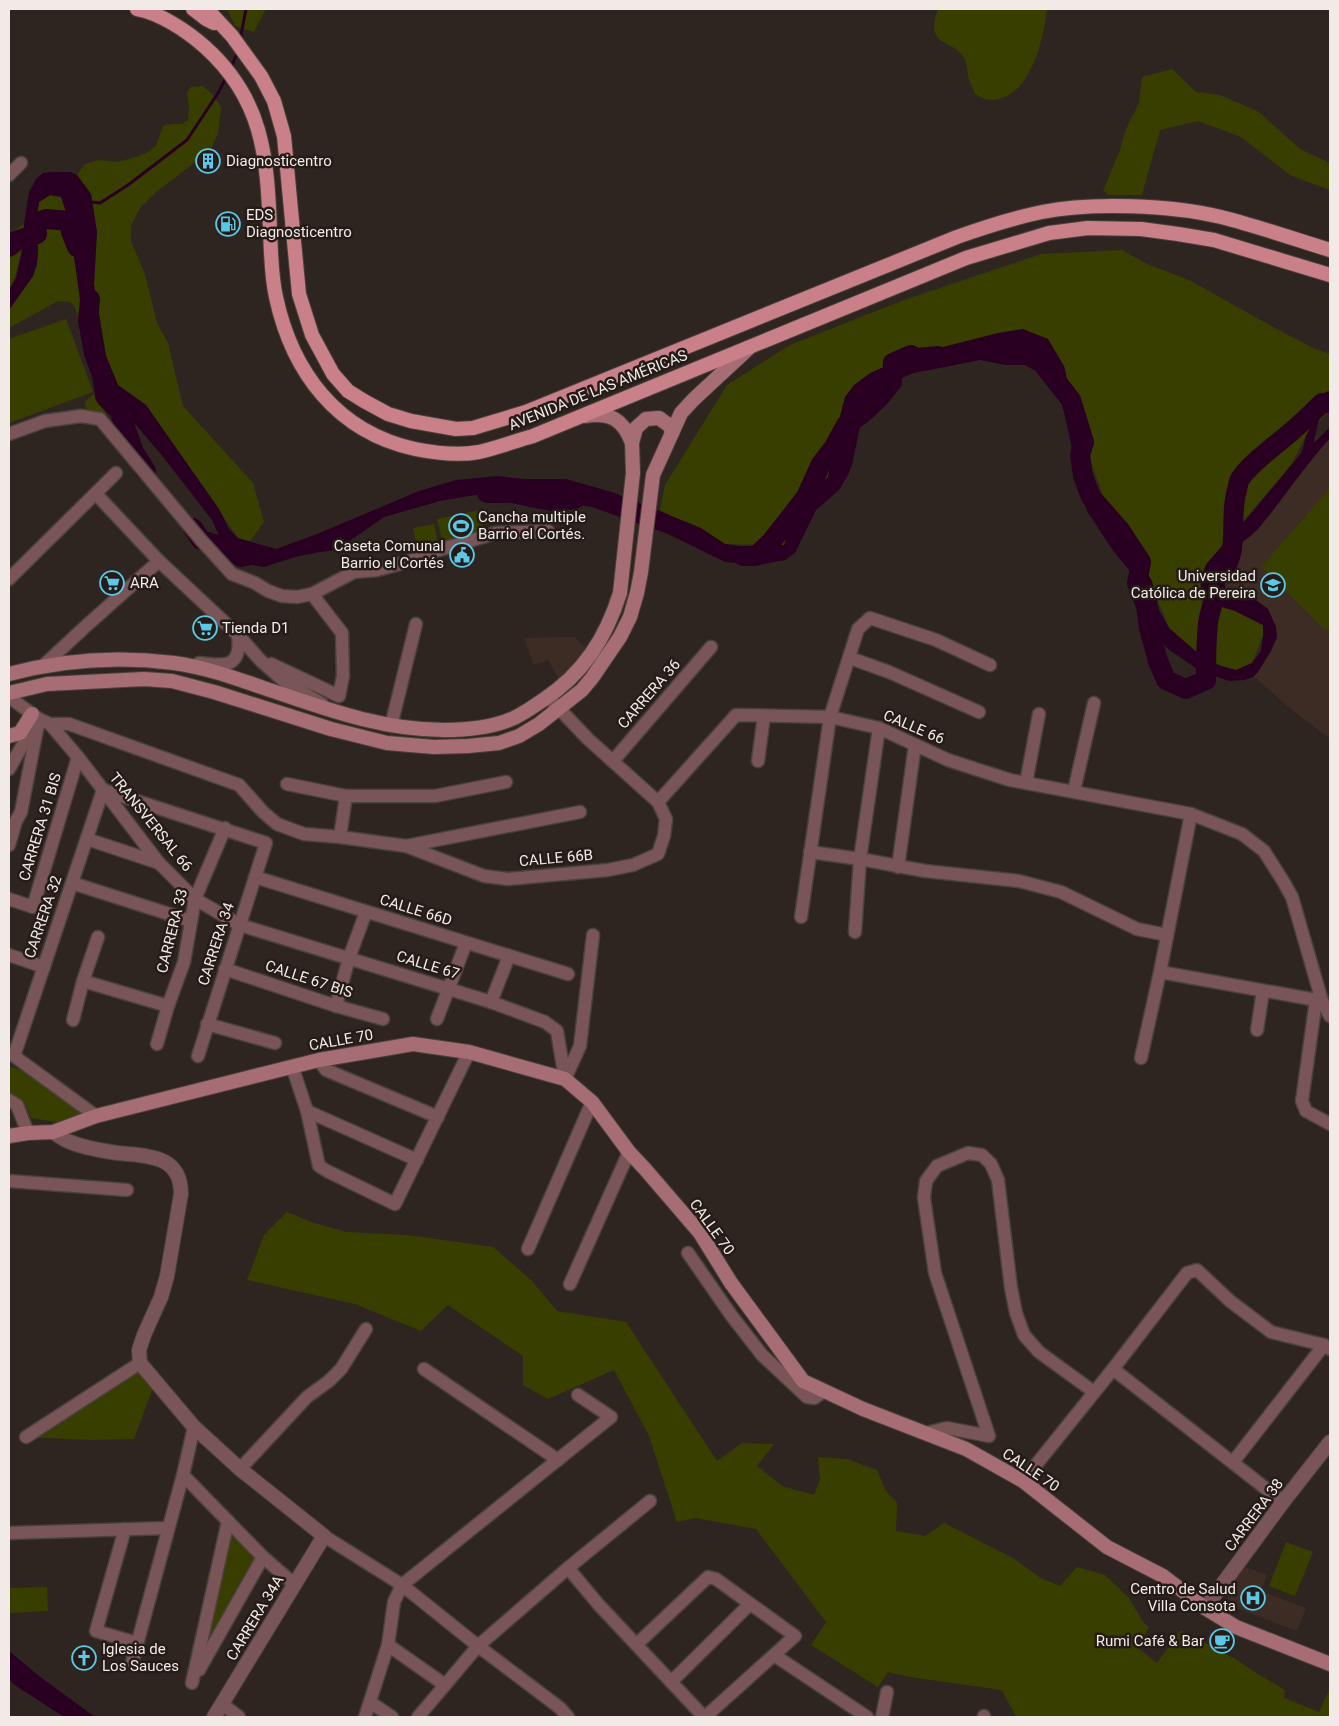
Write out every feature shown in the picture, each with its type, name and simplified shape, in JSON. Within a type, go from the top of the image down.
[{"type":"main road","points":[[193,9],[227,31]]},
{"type":"main road","name":"AVENIDA DE LAS AMÉRICAS","points":[[207,9],[227,31],[260,76],[274,101],[284,136],[299,294],[312,335],[333,374],[348,391],[388,414],[411,421],[456,429],[473,428],[526,412],[957,237],[1006,220],[1044,211],[1087,207],[1144,207],[1181,210],[1210,215],[1330,250]]},
{"type":"main road","points":[[217,9],[227,31]]},
{"type":"main road","name":"AVENIDA DE LAS AMÉRICAS","points":[[144,10],[189,34],[227,69],[244,94],[257,125],[268,177],[272,277],[276,298],[288,339],[300,366],[330,404],[348,420],[373,435],[402,446],[427,452],[454,454],[478,452],[533,436],[966,258],[1049,233],[1088,228],[1141,229],[1214,240],[1330,275]]},
{"type":"main road","points":[[854,280],[860,286],[860,302]]},
{"type":"main road","points":[[11,697],[47,684],[144,679],[172,682],[214,692],[387,744],[434,747],[468,746],[499,743],[519,736],[539,724],[582,690],[620,637],[630,617],[642,572],[653,475],[682,413],[694,399],[751,346]]},
{"type":"main road","points":[[583,416],[606,415],[614,418],[627,430],[632,443]]},
{"type":"main road","points":[[9,674],[44,666],[76,662],[174,663],[220,673],[336,712],[391,726],[433,730],[466,730],[494,725],[513,718],[548,697],[573,678],[596,648],[614,612],[620,593],[633,473],[632,443],[636,428],[646,419],[659,418],[670,426],[672,433]]},
{"type":"main road","points":[[9,736],[20,733],[35,716]]},
{"type":"main road","points":[[9,745],[20,741],[30,732]]},
{"type":"main road","name":"CALLE 70","points":[[9,1136],[53,1132],[96,1116],[292,1066],[413,1044],[469,1052],[565,1079],[592,1102],[629,1152],[646,1169],[700,1233],[732,1284],[803,1381],[863,1409],[966,1449],[1023,1481],[1107,1547],[1163,1576],[1206,1608],[1236,1627],[1330,1664]]},
{"type":"street","points":[[9,175],[21,163]]},
{"type":"street","points":[[9,434],[45,421],[81,416],[100,419],[201,540],[232,574],[282,596],[297,597],[312,594],[354,572],[377,570],[407,562],[432,552],[496,533],[548,531]]},
{"type":"street","points":[[9,579],[116,473]]},
{"type":"street","points":[[96,494],[159,561],[284,681],[336,712]]},
{"type":"street","points":[[44,666],[159,561]]},
{"type":"street","points":[[262,661],[338,696],[343,676],[342,633],[312,594]]},
{"type":"street","points":[[800,917],[830,717],[858,629],[870,618],[936,640],[990,665]]},
{"type":"street","points":[[391,726],[416,624]]},
{"type":"street","points":[[174,663],[195,662],[223,666],[231,662],[236,654],[239,645],[238,635]]},
{"type":"street","name":"CARRERA 36","points":[[613,762],[711,647]]},
{"type":"street","points":[[850,658],[889,672],[979,712]]},
{"type":"street","points":[[11,697],[35,716],[50,724],[69,724],[239,785],[263,812],[278,824],[304,834],[406,846],[580,812]]},
{"type":"street","points":[[548,697],[613,762],[658,802]]},
{"type":"street","points":[[1074,791],[1094,703]]},
{"type":"street","points":[[1026,783],[1039,714]]},
{"type":"street","name":"CALLE 66","points":[[658,802],[736,715],[830,717],[879,728],[948,760],[985,772],[1026,783],[1191,814],[1242,834],[1264,851],[1292,897],[1319,1000]]},
{"type":"street","points":[[9,768],[30,732],[35,716]]},
{"type":"street","points":[[9,845],[16,821],[21,812],[35,716]]},
{"type":"street","points":[[758,761],[764,716]]},
{"type":"street","name":"TRANSVERSAL 66","points":[[50,724],[159,862],[194,900],[240,925]]},
{"type":"street","points":[[855,932],[860,859],[879,728]]},
{"type":"street","points":[[898,867],[915,745]]},
{"type":"street","name":"CARRERA 31 BIS","points":[[9,899],[33,906],[78,758]]},
{"type":"street","points":[[287,784],[346,796],[435,796],[506,782]]},
{"type":"street","points":[[103,790],[225,828]]},
{"type":"street","name":"CARRERA 32","points":[[96,1116],[14,1056],[103,790]]},
{"type":"street","points":[[340,837],[346,796]]},
{"type":"street","name":"CALLE 66B","points":[[406,846],[484,876],[508,879],[608,870],[633,865],[658,854],[664,836],[666,819],[658,802]]},
{"type":"street","points":[[1141,1058],[1191,814]]},
{"type":"street","name":"CARRERA 34","points":[[198,1056],[266,843],[225,828]]},
{"type":"street","name":"CARRERA 33","points":[[157,1044],[184,962],[194,900],[225,828]]},
{"type":"street","points":[[87,839],[159,862]]},
{"type":"street","points":[[810,852],[860,859],[898,867],[1020,881],[1061,892],[1137,930],[1167,935]]},
{"type":"street","name":"CALLE 66D","points":[[255,877],[568,974]]},
{"type":"street","points":[[72,883],[190,920]]},
{"type":"street","points":[[336,1006],[349,958],[366,912]]},
{"type":"street","name":"CALLE 67","points":[[240,925],[491,1002],[545,1022],[557,1031],[565,1079]]},
{"type":"street","points":[[565,1079],[580,1046],[593,935]]},
{"type":"street","points":[[73,1020],[83,981],[98,937]]},
{"type":"street","points":[[437,1019],[466,943]]},
{"type":"street","points":[[9,955],[44,967]]},
{"type":"street","points":[[491,1002],[508,956]]},
{"type":"street","name":"CALLE 67 BIS","points":[[225,969],[336,1006],[383,1019]]},
{"type":"street","points":[[1160,972],[1319,1000],[1330,1016]]},
{"type":"street","points":[[83,981],[168,1006]]},
{"type":"street","points":[[1257,1030],[1263,990]]},
{"type":"street","points":[[1319,1000],[1302,1101],[1306,1111],[1330,1124]]},
{"type":"street","points":[[207,1024],[275,1043]]},
{"type":"street","points":[[292,1066],[306,1111],[319,1166],[395,1204],[469,1052]]},
{"type":"street","points":[[319,1060],[326,1070],[438,1117]]},
{"type":"street","points":[[9,1100],[17,1105],[28,1133]]},
{"type":"street","points":[[528,1249],[592,1102]]},
{"type":"street","points":[[306,1111],[417,1160]]},
{"type":"street","points":[[53,1132],[70,1142],[111,1152],[145,1155],[160,1159],[169,1164],[179,1176],[181,1194],[167,1276],[161,1297],[139,1350],[140,1363],[194,1427],[240,1469],[324,1536],[402,1586],[560,1708],[568,1717]]},
{"type":"street","points":[[570,1284],[629,1152]]},
{"type":"street","points":[[926,1433],[947,1428],[989,1436],[935,1273],[924,1198],[926,1181],[936,1166],[968,1153],[982,1155],[992,1164],[998,1180],[1016,1313],[1024,1335],[1039,1352],[1094,1392]]},
{"type":"street","points":[[9,1181],[127,1190]]},
{"type":"street","points":[[688,1253],[731,1315],[762,1355],[807,1397],[814,1398],[824,1391]]},
{"type":"street","points":[[1023,1481],[1191,1270],[1197,1270],[1230,1301],[1272,1332],[1327,1347],[1233,1462]]},
{"type":"street","points":[[240,1469],[307,1397],[329,1381],[341,1369],[366,1329]]},
{"type":"street","points":[[26,1437],[140,1363]]},
{"type":"street","points":[[424,1369],[558,1460]]},
{"type":"street","points":[[1113,1369],[1284,1502]]},
{"type":"street","points":[[365,1717],[388,1645],[394,1602],[402,1586],[612,1417],[578,1395]]},
{"type":"street","points":[[132,1663],[167,1528],[183,1475],[194,1427]]},
{"type":"street","name":"CARRERA 38","points":[[1206,1608],[1330,1442]]},
{"type":"street","points":[[183,1475],[263,1557],[294,1584]]},
{"type":"street","points":[[418,1717],[478,1646],[568,1568],[650,1501]]},
{"type":"street","points":[[228,1521],[192,1683],[263,1557]]},
{"type":"street","points":[[9,1533],[167,1528]]},
{"type":"street","points":[[125,1529],[96,1631],[137,1643]]},
{"type":"street","name":"CARRERA 34A","points":[[214,1717],[324,1536]]},
{"type":"street","points":[[568,1568],[600,1605],[671,1682],[705,1717],[795,1636],[716,1579],[708,1577],[636,1644]]},
{"type":"street","points":[[671,1682],[750,1604]]},
{"type":"street","points":[[388,1645],[445,1685]]},
{"type":"street","points":[[774,1655],[867,1717]]},
{"type":"street","points":[[882,1717],[887,1692]]},
{"type":"street","points":[[371,1699],[392,1717]]},
{"type":"street","points":[[222,1704],[239,1717]]},
{"type":"shaded area","points":[[71,172],[77,175],[91,194],[97,232],[94,284],[106,356],[118,385],[146,405],[219,509],[229,529],[238,538],[276,549],[317,534],[419,491],[456,480],[498,476],[524,479],[566,479],[615,493],[701,528],[725,544],[754,548],[784,545],[794,514],[806,497],[828,477],[845,397],[854,385],[870,373],[911,355],[998,333],[1023,329],[1048,339],[1064,366],[1077,425],[1105,513],[1132,548],[1152,581],[1159,610],[1169,628],[1206,660],[1236,670],[1252,663],[1261,651],[1263,625],[1235,611],[1212,604],[1201,595],[1203,571],[1207,563],[1302,452],[1306,436],[1322,403],[1330,395],[1330,401],[1320,416],[1314,440],[1315,442],[1330,427],[1330,438],[1258,529],[1231,553],[1215,578],[1216,590],[1244,592],[1268,609],[1276,627],[1277,637],[1271,651],[1253,677],[1245,680],[1229,681],[1200,671],[1168,649],[1149,628],[1137,583],[1087,511],[1076,477],[1061,398],[1042,363],[1027,355],[1006,355],[914,373],[892,382],[872,397],[863,413],[852,465],[848,475],[839,490],[816,510],[795,553],[785,560],[760,565],[725,562],[668,534],[592,507],[512,493],[487,493],[440,501],[384,517],[337,550],[295,557],[264,567],[236,559],[224,547],[212,520],[164,458],[136,425],[113,405],[106,392],[94,353],[88,321],[80,299],[69,221],[61,197],[50,195],[39,202],[36,223],[37,264],[33,276],[9,310],[9,290],[16,278],[22,251],[29,192],[36,179],[43,173]]},
{"type":"shaded area","name":"Universidad Católica de Pereira","points":[[1330,438],[1330,739],[1286,705],[1254,676],[1262,666],[1277,637],[1276,627],[1268,609],[1253,598],[1233,591],[1216,590],[1215,580],[1218,572],[1232,553],[1252,535],[1272,512],[1310,460]]},
{"type":"shaded area","points":[[574,637],[592,653],[563,686],[548,660],[534,665],[524,638]]},
{"type":"shaded area","name":"Centro de Salud Villa Consota","points":[[1240,1565],[1267,1575],[1261,1591],[1306,1608],[1297,1631],[1226,1604]]},
{"type":"shaded area","points":[[9,1651],[39,1676],[95,1717],[64,1717],[13,1684],[9,1679]]},
{"type":"green space","points":[[227,9],[266,9],[254,32],[235,26]]},
{"type":"green space","points":[[938,9],[1047,9],[1039,47],[1028,74],[1021,85],[1012,93],[994,100],[975,94],[969,79],[966,62],[961,53],[942,42],[935,31],[934,22]]},
{"type":"green space","points":[[1172,69],[1196,92],[1220,95],[1259,112],[1300,149],[1330,163],[1330,190],[1290,175],[1241,137],[1198,121],[1160,130],[1142,195],[1109,195],[1103,191],[1120,150],[1126,129],[1139,103],[1142,77]]},
{"type":"green space","points":[[203,86],[213,95],[221,107],[218,133],[210,151],[156,192],[140,208],[131,226],[131,241],[145,274],[157,323],[168,343],[183,406],[253,483],[264,522],[245,548],[146,405],[118,385],[106,356],[94,284],[97,232],[91,194],[77,175],[85,164],[98,160],[117,162],[148,152],[156,146],[163,126],[182,124],[188,120],[187,92],[191,87]]},
{"type":"green space","points":[[50,195],[62,197],[69,221],[80,299],[88,321],[94,353],[106,392],[113,405],[125,414],[122,419],[117,421],[107,413],[86,410],[85,402],[94,394],[95,375],[89,358],[85,334],[74,305],[69,302],[58,301],[9,328],[9,310],[33,276],[37,264],[36,223],[39,202]]},
{"type":"green space","points":[[24,224],[18,266],[9,290],[9,234]]},
{"type":"green space","points":[[1122,250],[1145,263],[1191,281],[1273,327],[1315,349],[1330,354],[1330,410],[1306,436],[1291,465],[1216,553],[1200,581],[1235,611],[1263,625],[1263,636],[1252,663],[1236,670],[1221,666],[1195,651],[1177,646],[1141,562],[1112,521],[1084,442],[1064,366],[1023,329],[845,397],[828,477],[785,545],[725,544],[660,510],[665,485],[727,385],[790,345],[904,300],[1041,254]]},
{"type":"green space","points":[[66,319],[93,392],[9,423],[9,339]]},
{"type":"green space","points":[[1330,488],[1330,627],[1326,631],[1261,567]]},
{"type":"green space","name":"Cancha multiple Barrio el Cortés.","points":[[479,510],[485,533],[443,543],[437,519]]},
{"type":"green space","points":[[434,524],[438,543],[417,547],[413,528]]},
{"type":"green space","points":[[9,1067],[24,1070],[84,1115],[56,1122],[31,1118],[26,1106],[9,1092]]},
{"type":"green space","points":[[287,1212],[311,1222],[346,1232],[407,1235],[493,1247],[531,1280],[557,1311],[626,1322],[717,1461],[742,1443],[774,1444],[757,1466],[782,1486],[814,1495],[820,1480],[818,1457],[847,1459],[877,1470],[886,1491],[897,1503],[896,1531],[925,1536],[944,1523],[1013,1558],[1041,1578],[1060,1586],[1077,1567],[1105,1575],[1129,1598],[1143,1622],[1149,1627],[1138,1648],[1157,1663],[1181,1630],[1237,1660],[1285,1690],[1284,1698],[1319,1712],[1330,1688],[1330,1717],[1016,1717],[1002,1690],[910,1677],[888,1672],[878,1687],[811,1645],[826,1622],[756,1529],[696,1518],[677,1522],[649,1436],[614,1370],[548,1399],[523,1385],[523,1356],[448,1305],[421,1331],[355,1304],[247,1280],[264,1235]]},
{"type":"green space","points":[[140,1363],[155,1382],[134,1439],[91,1440],[26,1437]]},
{"type":"green space","points":[[228,1521],[263,1557],[192,1683]]},
{"type":"green space","points":[[1286,1542],[1313,1552],[1295,1596],[1269,1586]]},
{"type":"green space","points":[[47,1587],[48,1611],[9,1613],[9,1588]]},
{"type":"waterway","points":[[240,40],[246,9]]},
{"type":"waterway","points":[[231,68],[238,51]]},
{"type":"waterway","points":[[90,204],[92,202],[100,203],[128,185],[187,140],[227,76]]},
{"type":"waterway","points":[[9,247],[16,241],[37,234],[36,223],[46,219],[69,221],[77,247]]},
{"type":"waterway","points":[[90,299],[88,321],[94,353],[102,375],[105,396],[125,414],[121,416],[134,452],[146,471]]},
{"type":"waterway","points":[[981,350],[1006,355],[1027,355],[1042,363],[1071,400],[1084,442],[1080,455],[1083,476],[1091,497],[1120,530],[1141,562],[1137,583],[1146,606],[1149,628],[1158,661],[1166,680],[1186,689],[1206,680],[1207,630],[1215,591],[1215,580],[1224,570],[1232,549],[1234,502],[1239,480],[1253,464],[1296,428],[1322,403],[1330,401]]},
{"type":"waterway","points":[[743,556],[756,556],[771,542],[806,497],[821,464],[834,447],[846,425],[863,413],[892,382],[893,363],[911,355],[916,358],[938,356]]},
{"type":"waterway","points":[[487,493],[512,493],[551,501],[575,499]]},
{"type":"waterway","points":[[193,528],[201,540],[224,547],[241,557],[249,555]]},
{"type":"place","name":"Diagnosticentro","points":[[208,161]]},
{"type":"place","name":"EDS Diagnosticentro","points":[[228,224]]},
{"type":"place","name":"Cancha multiple Barrio el Cortés.","points":[[461,526]]},
{"type":"place","name":"Caseta Comunal Barrio el Cortés","points":[[462,555]]},
{"type":"place","name":"ARA","points":[[112,583]]},
{"type":"place","name":"Universidad Católica de Pereira","points":[[1273,585]]},
{"type":"place","name":"Tienda D1","points":[[205,628]]},
{"type":"place","name":"Centro de Salud Villa Consota","points":[[1253,1598]]},
{"type":"place","name":"Rumi Café & Bar","points":[[1222,1641]]},
{"type":"place","name":"Iglesia de Los Sauces","points":[[84,1658]]}]
